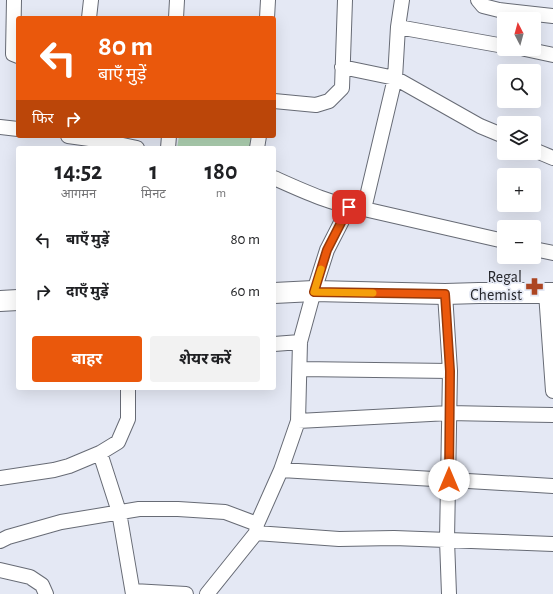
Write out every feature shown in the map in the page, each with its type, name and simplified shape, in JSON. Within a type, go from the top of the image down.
[{"type":"main road","points":[[276,292],[445,294],[550,293]]},
{"type":"main road","points":[[0,301],[16,300]]},
{"type":"street","points":[[14,0],[13,54],[16,55]]},
{"type":"street","points":[[90,16],[91,0]]},
{"type":"street","points":[[176,0],[176,16]]},
{"type":"street","points":[[267,16],[268,0]]},
{"type":"street","points":[[276,101],[316,105],[329,101],[342,88],[345,0]]},
{"type":"street","points":[[364,209],[395,78],[398,27],[402,0]]},
{"type":"street","points":[[478,0],[483,6],[494,9],[553,16]]},
{"type":"street","points":[[398,27],[497,45]]},
{"type":"street","points":[[541,52],[553,55]]},
{"type":"street","points":[[342,67],[395,78],[480,126],[497,133]]},
{"type":"street","points":[[0,127],[16,129]]},
{"type":"street","points":[[82,138],[128,146]]},
{"type":"street","points":[[541,153],[553,158]]},
{"type":"street","points":[[276,179],[305,192],[349,207],[364,209],[497,239]]},
{"type":"street","points":[[207,594],[257,528],[281,470],[298,421],[300,342],[327,250],[349,207]]},
{"type":"street","points":[[541,250],[553,253]]},
{"type":"street","points":[[550,293],[553,391]]},
{"type":"street","points":[[445,294],[450,371],[447,540],[449,594]]},
{"type":"street","points":[[276,344],[300,342]]},
{"type":"street","points":[[300,369],[450,371]]},
{"type":"street","points":[[0,478],[54,470],[86,460],[118,442],[128,419],[128,390]]},
{"type":"street","points":[[298,421],[449,413],[553,415]]},
{"type":"street","points":[[100,453],[119,512],[133,592],[186,594]]},
{"type":"street","points":[[281,470],[553,486]]},
{"type":"street","points":[[0,541],[8,537],[61,522],[139,509],[178,509],[225,512],[257,528],[339,539],[394,538],[553,544]]},
{"type":"street","points":[[0,570],[30,576],[42,585],[46,594]]},
{"type":"green space","points":[[179,138],[253,138],[251,146],[177,146]]},
{"type":"slow traffic","points":[[321,269],[314,292],[373,293]]},
{"type":"place","name":"Regal Chemist","points":[[535,286]]},
{"type":"route","points":[[349,207],[327,250],[314,292],[445,294],[450,371],[449,480]]}]
